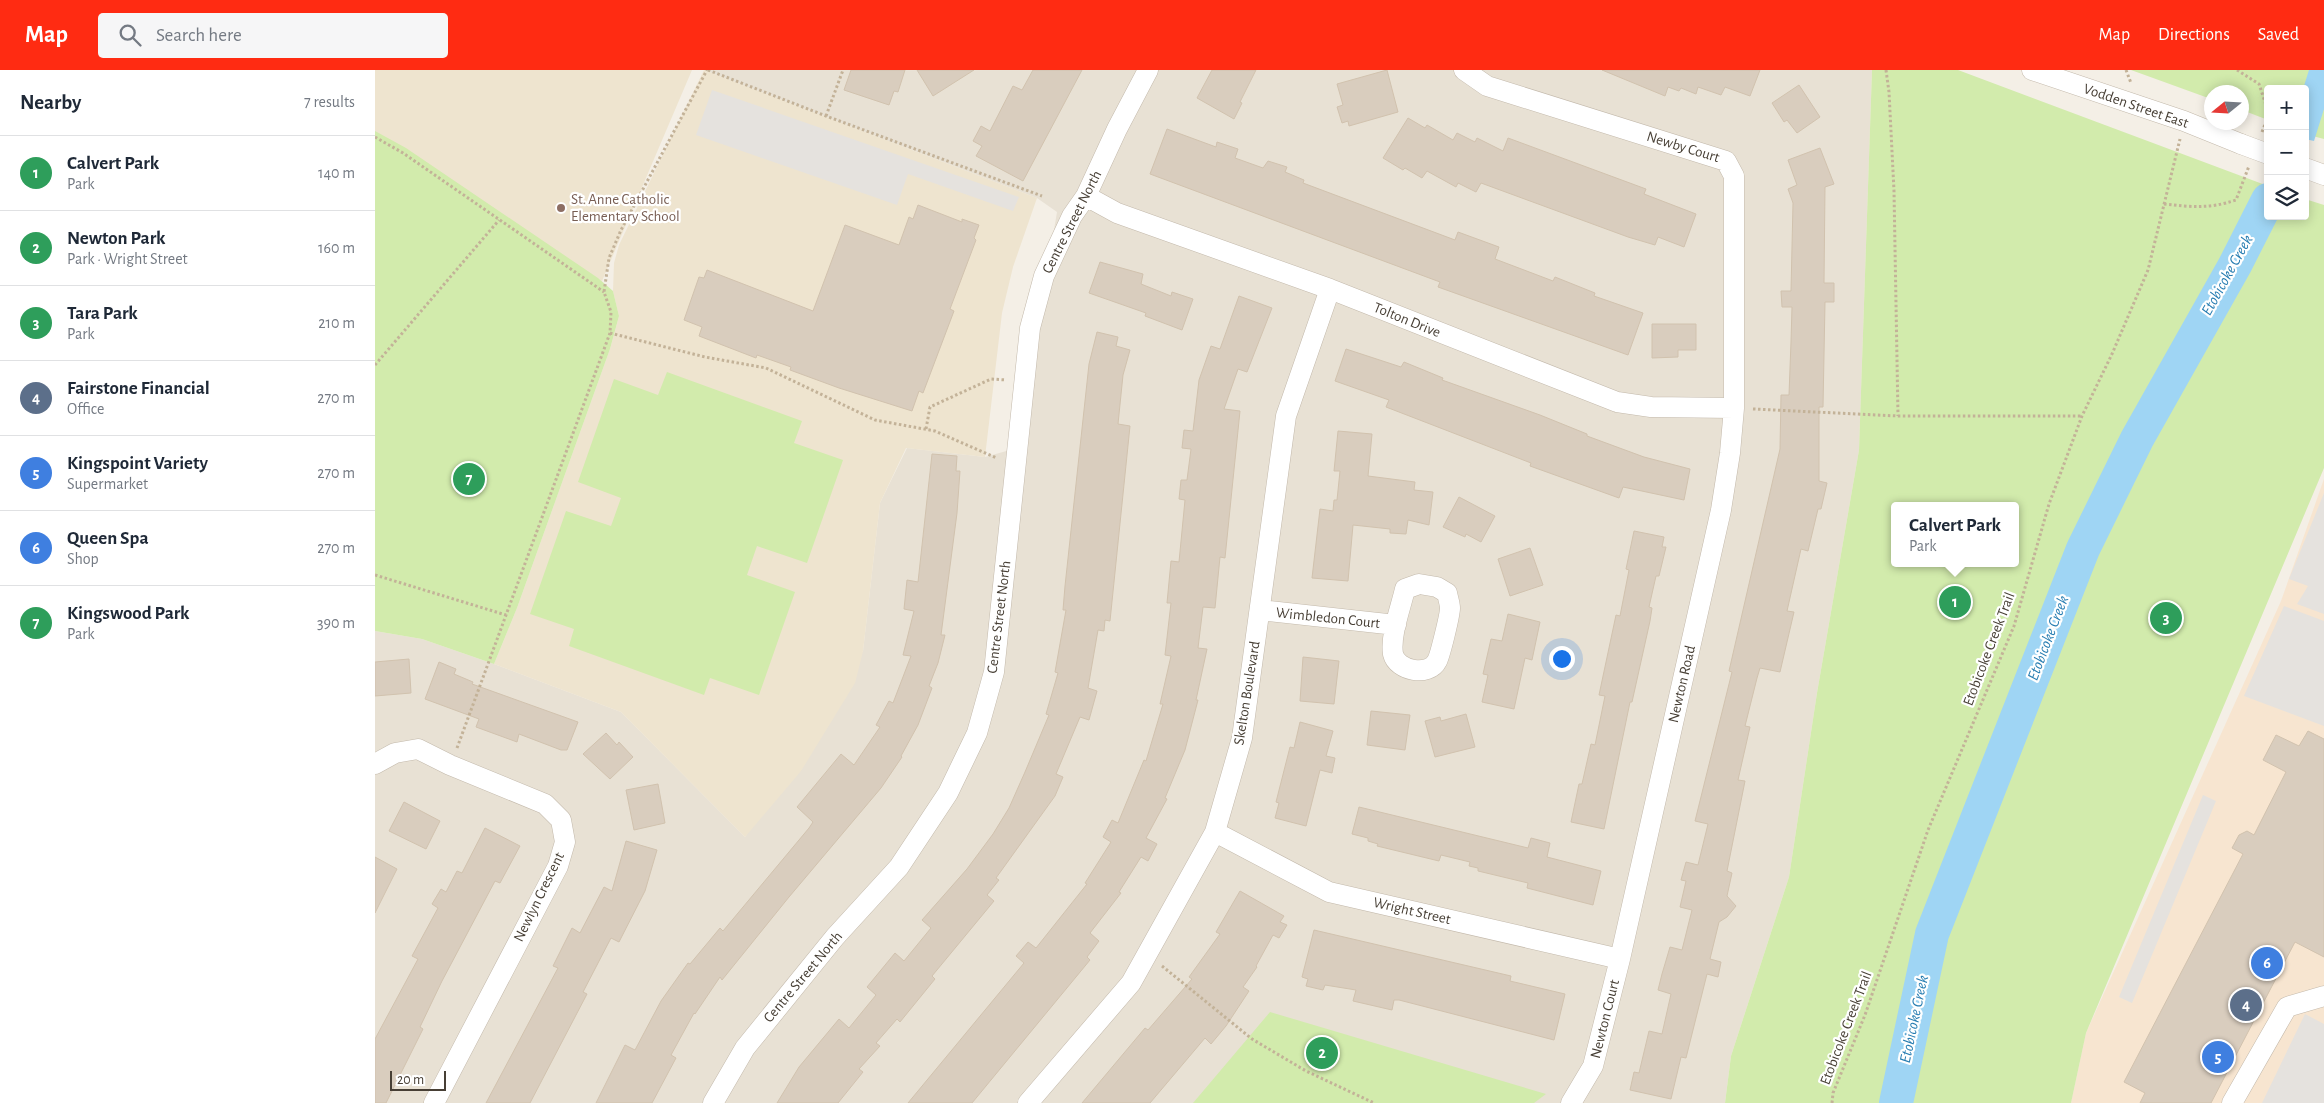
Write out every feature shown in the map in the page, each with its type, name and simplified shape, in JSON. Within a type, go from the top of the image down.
[{"type":"street","name":"Centre Street North","points":[[713,1103],[745,1048],[835,938],[899,867],[948,793],[977,733],[994,672],[1030,328],[1044,276],[1072,216],[1086,196],[1117,129],[1148,70]]},
{"type":"street","name":"Newby Court","points":[[1464,70],[1487,86],[1726,161],[1734,176],[1735,408]]},
{"type":"street","name":"Vodden Street East","points":[[2032,70],[2184,121],[2264,153]]},
{"type":"street","name":"Tolton Drive","points":[[1086,196],[1117,213],[1330,289],[1617,402],[1651,407],[1735,408]]},
{"type":"street","name":"Skelton Boulevard","points":[[1028,1103],[1131,983],[1215,832],[1243,738],[1285,416],[1330,289]]},
{"type":"street","name":"Newton Road","points":[[1620,959],[1721,510],[1735,408]]},
{"type":"street","name":"Wimbledon Court","points":[[1260,610],[1396,625]]},
{"type":"street","name":"Newlyn Crescent","points":[[375,764],[395,753],[418,749],[450,766],[545,804],[561,820],[565,842],[558,866],[434,1103]]},
{"type":"street","name":"Wright Street","points":[[1215,832],[1329,892],[1620,959]]},
{"type":"street","name":"Newton Court","points":[[1571,1103],[1593,1066],[1620,959]]},
{"type":"street","points":[[2232,1103],[2287,1007],[2324,996]]},
{"type":"path","points":[[450,766],[610,333],[611,312],[604,292],[609,258],[621,230],[708,70],[1042,196]]},
{"type":"path","points":[[826,116],[843,70]]},
{"type":"path","points":[[1885,70],[1889,92],[1895,191],[1898,416]]},
{"type":"path","points":[[2237,70],[2259,84],[2264,99]]},
{"type":"path","name":"Etobicoke Creek Trail","points":[[1832,1103],[1833,1093],[1865,1014],[1927,830],[2014,626],[2049,504],[2082,416],[2112,354],[2148,270],[2184,121]]},
{"type":"path","points":[[375,137],[403,153],[604,292]]},
{"type":"path","points":[[2164,204],[2215,207],[2236,200]]},
{"type":"path","points":[[375,364],[499,220]]},
{"type":"path","points":[[610,333],[705,357],[766,368],[875,420],[935,431],[1015,466]]},
{"type":"path","points":[[926,430],[930,407],[991,379],[1025,381]]},
{"type":"path","points":[[1735,408],[1898,416],[2082,416]]},
{"type":"path","points":[[375,575],[506,615]]},
{"type":"path","points":[[1147,954],[1252,1039],[1305,1071],[1375,1103]]},
{"type":"shaded area","name":"St. Anne Catholic Elementary School","points":[[375,70],[692,70],[602,281],[375,135]]},
{"type":"shaded area","points":[[704,70],[1872,70],[1859,450],[1817,693],[1789,877],[1731,1056],[1725,1103],[375,1103],[375,631],[422,639],[621,712],[745,837],[863,651],[880,503],[907,448],[985,457],[1021,447],[1034,349],[1057,212],[1037,198]]},
{"type":"shaded area","points":[[704,70],[1037,198],[1013,267],[1002,313],[985,457],[906,448],[880,503],[863,651],[855,683],[801,771],[745,837],[621,712],[494,664],[517,608],[610,349],[619,316],[613,291],[614,263],[619,245]]},
{"type":"shaded area","points":[[712,90],[1019,197],[1013,211],[908,174],[897,205],[696,135]]},
{"type":"shaded area","points":[[2324,479],[2324,1103],[2071,1103],[2086,1033],[2281,601]]},
{"type":"shaded area","points":[[2324,493],[2324,614],[2297,604],[2308,586],[2289,579]]},
{"type":"shaded area","points":[[2284,606],[2324,621],[2324,726],[2244,696]]},
{"type":"shaded area","points":[[2203,795],[2216,801],[2132,1003],[2119,997]]},
{"type":"shaded area","points":[[2305,1014],[2324,1024],[2324,1103],[2262,1103]]},
{"type":"green space","points":[[1872,70],[1958,70],[2264,185],[2264,220],[2309,220],[2309,200],[2324,205],[2324,468],[2086,1033],[2071,1103],[1725,1103],[1731,1056],[1789,877],[1817,693],[1859,450]]},
{"type":"green space","points":[[2131,70],[2323,70],[2309,85],[2264,85],[2264,118],[2249,113],[2249,85],[2204,85],[2204,96]]},
{"type":"green space","points":[[2324,76],[2324,139],[2309,135],[2309,122]]},
{"type":"green space","points":[[375,131],[406,148],[598,278],[613,291],[619,316],[610,349],[517,608],[494,664],[422,639],[375,631]]},
{"type":"green space","points":[[667,372],[802,421],[794,443],[843,460],[807,563],[757,546],[747,575],[795,592],[759,695],[710,678],[704,695],[569,646],[574,629],[530,614],[566,511],[611,526],[621,498],[578,482],[614,379],[658,395]]},
{"type":"green space","points":[[1270,1012],[1546,1094],[1534,1103],[1193,1103]]},
{"type":"water","points":[[2309,70],[2324,70],[2324,109],[2314,141],[2309,140],[2309,85],[2304,85]]},
{"type":"building","points":[[851,70],[905,70],[898,92],[894,91],[889,105],[844,90]]},
{"type":"building","points":[[917,70],[974,70],[933,96]]},
{"type":"building","points":[[1033,70],[1082,70],[1023,181],[976,156],[982,146],[973,141],[981,126],[990,131],[1013,86],[1022,90]]},
{"type":"building","points":[[1212,70],[1256,70],[1234,119],[1197,98]]},
{"type":"building","points":[[1387,70],[1398,112],[1349,126],[1348,121],[1342,123],[1337,107],[1343,105],[1337,84]]},
{"type":"building","points":[[1602,70],[1760,70],[1750,96],[1725,87],[1721,95],[1698,87],[1696,94],[1681,88],[1679,91],[1668,87],[1665,96]]},
{"type":"building","points":[[1799,85],[1820,117],[1797,133],[1787,120],[1784,122],[1772,103]]},
{"type":"building","points":[[1408,118],[1425,128],[1427,125],[1453,140],[1457,133],[1475,142],[1477,138],[1503,151],[1508,138],[1646,189],[1644,194],[1696,214],[1684,247],[1658,237],[1655,245],[1628,237],[1481,183],[1476,192],[1458,183],[1456,187],[1427,171],[1422,178],[1405,168],[1403,170],[1383,158]]},
{"type":"building","points":[[1167,129],[1216,147],[1217,142],[1238,149],[1235,158],[1263,168],[1268,161],[1287,167],[1285,172],[1304,180],[1303,183],[1455,240],[1458,232],[1499,247],[1495,259],[1553,281],[1555,277],[1595,293],[1594,296],[1643,313],[1628,355],[1438,287],[1440,282],[1150,174]]},
{"type":"building","points":[[1820,148],[1834,184],[1825,187],[1824,283],[1834,283],[1834,302],[1825,302],[1823,407],[1819,407],[1819,481],[1827,483],[1821,509],[1818,509],[1808,551],[1801,549],[1787,611],[1794,612],[1780,672],[1760,668],[1757,678],[1745,726],[1750,727],[1738,780],[1745,781],[1727,871],[1732,873],[1727,896],[1736,906],[1727,917],[1719,922],[1710,959],[1721,962],[1718,977],[1707,974],[1686,1058],[1681,1057],[1671,1099],[1630,1090],[1634,1072],[1639,1073],[1649,1031],[1662,1034],[1671,994],[1658,990],[1670,947],[1682,950],[1692,910],[1680,907],[1686,881],[1681,880],[1686,862],[1698,865],[1708,824],[1695,821],[1732,672],[1729,671],[1780,449],[1781,395],[1789,395],[1792,307],[1782,307],[1781,291],[1791,291],[1793,203],[1788,189],[1797,185],[1788,160]]},
{"type":"building","points":[[918,205],[962,222],[962,219],[979,225],[974,238],[976,240],[950,309],[954,311],[923,393],[919,391],[912,411],[839,388],[790,370],[791,367],[757,355],[756,358],[699,336],[702,327],[684,320],[699,277],[704,278],[707,270],[813,311],[845,225],[899,245],[909,217],[913,219]]},
{"type":"building","points":[[1100,262],[1143,274],[1141,284],[1171,296],[1172,292],[1193,299],[1182,330],[1145,316],[1146,313],[1089,293]]},
{"type":"building","points":[[1239,296],[1272,308],[1247,372],[1238,369],[1224,409],[1240,411],[1225,558],[1220,557],[1215,608],[1203,607],[1198,648],[1207,649],[1196,700],[1198,700],[1185,750],[1165,798],[1167,799],[1146,838],[1157,844],[1148,861],[1141,857],[1119,892],[1121,893],[1090,933],[1099,941],[1087,957],[1090,960],[972,1103],[908,1103],[1024,963],[1016,956],[1028,942],[1036,948],[1087,884],[1085,883],[1111,842],[1103,837],[1112,820],[1118,823],[1144,760],[1146,761],[1163,704],[1160,704],[1171,656],[1165,655],[1171,603],[1167,603],[1171,561],[1179,562],[1185,500],[1179,499],[1181,480],[1187,480],[1191,449],[1182,448],[1184,430],[1193,431],[1199,380],[1211,346],[1220,349]]},
{"type":"building","points":[[1652,324],[1696,324],[1696,350],[1678,350],[1678,357],[1652,358]]},
{"type":"building","points":[[1097,332],[1118,337],[1116,346],[1130,350],[1123,375],[1118,424],[1130,426],[1110,621],[1105,620],[1104,631],[1098,630],[1088,688],[1097,691],[1089,720],[1080,717],[1056,774],[1063,777],[1055,796],[996,878],[999,880],[987,895],[994,901],[932,976],[935,979],[900,1022],[897,1019],[876,1043],[880,1046],[859,1069],[863,1072],[838,1103],[777,1103],[799,1067],[839,1019],[849,1028],[876,995],[867,987],[895,953],[904,961],[931,928],[922,920],[967,869],[993,834],[1009,808],[1049,715],[1046,714],[1058,673],[1055,672],[1066,610],[1063,610],[1065,586],[1089,364]]},
{"type":"building","points":[[1346,349],[1401,367],[1404,362],[1443,378],[1442,380],[1540,415],[1587,434],[1587,436],[1644,457],[1690,469],[1684,500],[1623,487],[1619,498],[1530,466],[1531,463],[1386,407],[1389,400],[1335,381]]},
{"type":"building","points":[[1338,431],[1372,434],[1368,476],[1415,482],[1414,490],[1433,492],[1429,525],[1408,520],[1406,534],[1390,533],[1390,529],[1353,525],[1348,581],[1312,578],[1320,509],[1333,511],[1334,500],[1337,500],[1340,471],[1334,471]]},
{"type":"building","points":[[932,454],[957,456],[956,471],[960,471],[957,513],[941,635],[945,635],[938,663],[929,686],[932,688],[918,725],[902,757],[881,788],[722,980],[720,977],[694,1013],[671,1055],[676,1058],[652,1103],[596,1103],[625,1045],[635,1050],[661,1001],[688,963],[690,964],[720,928],[723,931],[809,828],[813,822],[797,807],[841,754],[854,765],[880,727],[876,725],[889,701],[893,703],[911,656],[903,655],[914,611],[904,609],[907,580],[918,582]]},
{"type":"building","points":[[1459,497],[1495,516],[1481,542],[1466,534],[1465,537],[1443,527]]},
{"type":"building","points":[[1634,531],[1664,537],[1662,547],[1666,547],[1659,576],[1656,576],[1649,607],[1652,608],[1650,621],[1632,702],[1630,702],[1604,829],[1571,822],[1579,784],[1582,784],[1591,744],[1595,745],[1605,696],[1599,695],[1616,615],[1620,616],[1629,570],[1626,569]]},
{"type":"building","points":[[1530,548],[1543,585],[1510,596],[1498,559]]},
{"type":"building","points":[[1508,614],[1540,622],[1532,660],[1525,658],[1514,709],[1482,702],[1488,675],[1483,674],[1491,639],[1502,641]]},
{"type":"building","points":[[1303,657],[1339,661],[1334,704],[1300,701]]},
{"type":"building","points":[[409,659],[411,693],[375,696],[375,662]]},
{"type":"building","points":[[439,662],[456,669],[454,674],[473,682],[472,684],[578,722],[567,750],[561,750],[519,734],[517,742],[476,727],[479,719],[425,699]]},
{"type":"building","points":[[1371,711],[1410,715],[1405,750],[1367,745]]},
{"type":"building","points":[[1466,714],[1475,747],[1435,757],[1425,721],[1440,717],[1441,721]]},
{"type":"building","points":[[1300,722],[1333,731],[1326,756],[1335,758],[1332,773],[1320,770],[1306,826],[1275,818],[1279,803],[1276,802],[1290,747],[1294,748]]},
{"type":"building","points":[[2308,731],[2324,739],[2324,957],[2295,942],[2211,1103],[2140,1103],[2145,1093],[2124,1082],[2243,854],[2232,848],[2239,835],[2247,831],[2254,835],[2286,772],[2263,760],[2276,735],[2299,746]]},
{"type":"building","points":[[606,733],[617,745],[619,742],[633,757],[610,779],[583,754]]},
{"type":"building","points":[[658,784],[665,823],[634,830],[626,790]]},
{"type":"building","points":[[404,802],[440,821],[426,849],[389,831]]},
{"type":"building","points":[[1359,807],[1528,848],[1531,838],[1550,843],[1547,857],[1601,871],[1593,905],[1527,888],[1528,883],[1478,871],[1478,868],[1469,866],[1470,862],[1441,855],[1439,861],[1377,846],[1378,844],[1368,841],[1368,838],[1352,834]]},
{"type":"building","points":[[485,828],[520,846],[500,883],[495,881],[442,981],[420,1027],[423,1029],[386,1103],[375,1103],[375,1039],[418,959],[412,956],[438,908],[432,904],[441,889],[446,892],[457,871],[462,873]]},
{"type":"building","points":[[626,841],[657,850],[645,891],[619,942],[611,938],[583,992],[587,994],[530,1103],[486,1103],[558,968],[553,966],[572,928],[580,933],[604,887],[612,891]]},
{"type":"building","points":[[375,857],[397,869],[375,913]]},
{"type":"building","points":[[1240,891],[1284,916],[1280,922],[1287,925],[1279,938],[1273,935],[1257,967],[1243,987],[1249,991],[1226,1026],[1211,1044],[1205,1038],[1150,1103],[1082,1103],[1145,1028],[1148,1030],[1192,979],[1189,977],[1220,934],[1216,932]]},
{"type":"building","points":[[1314,930],[1511,976],[1510,981],[1565,994],[1554,1040],[1399,1000],[1394,1000],[1392,1010],[1353,1001],[1356,990],[1325,985],[1323,990],[1306,986],[1308,979],[1302,977]]},
{"type":"waterway","name":"Etobicoke Creek","points":[[1896,1103],[1932,934],[2083,549],[2137,439],[2235,265],[2264,208]]},
{"type":"place","name":"St. Anne Catholic Elementary School","points":[[561,208]]},
{"type":"place","name":"Kingswood Park","points":[[469,479]]},
{"type":"place","name":"Calvert Park","points":[[1955,602]]},
{"type":"place","name":"Tara Park","points":[[2166,618]]},
{"type":"place","name":"Queen Spa","points":[[2267,963]]},
{"type":"place","name":"Fairstone Financial","points":[[2246,1005]]},
{"type":"place","name":"Newton Park","points":[[1322,1053]]},
{"type":"place","name":"Kingspoint Variety","points":[[2218,1057]]}]
